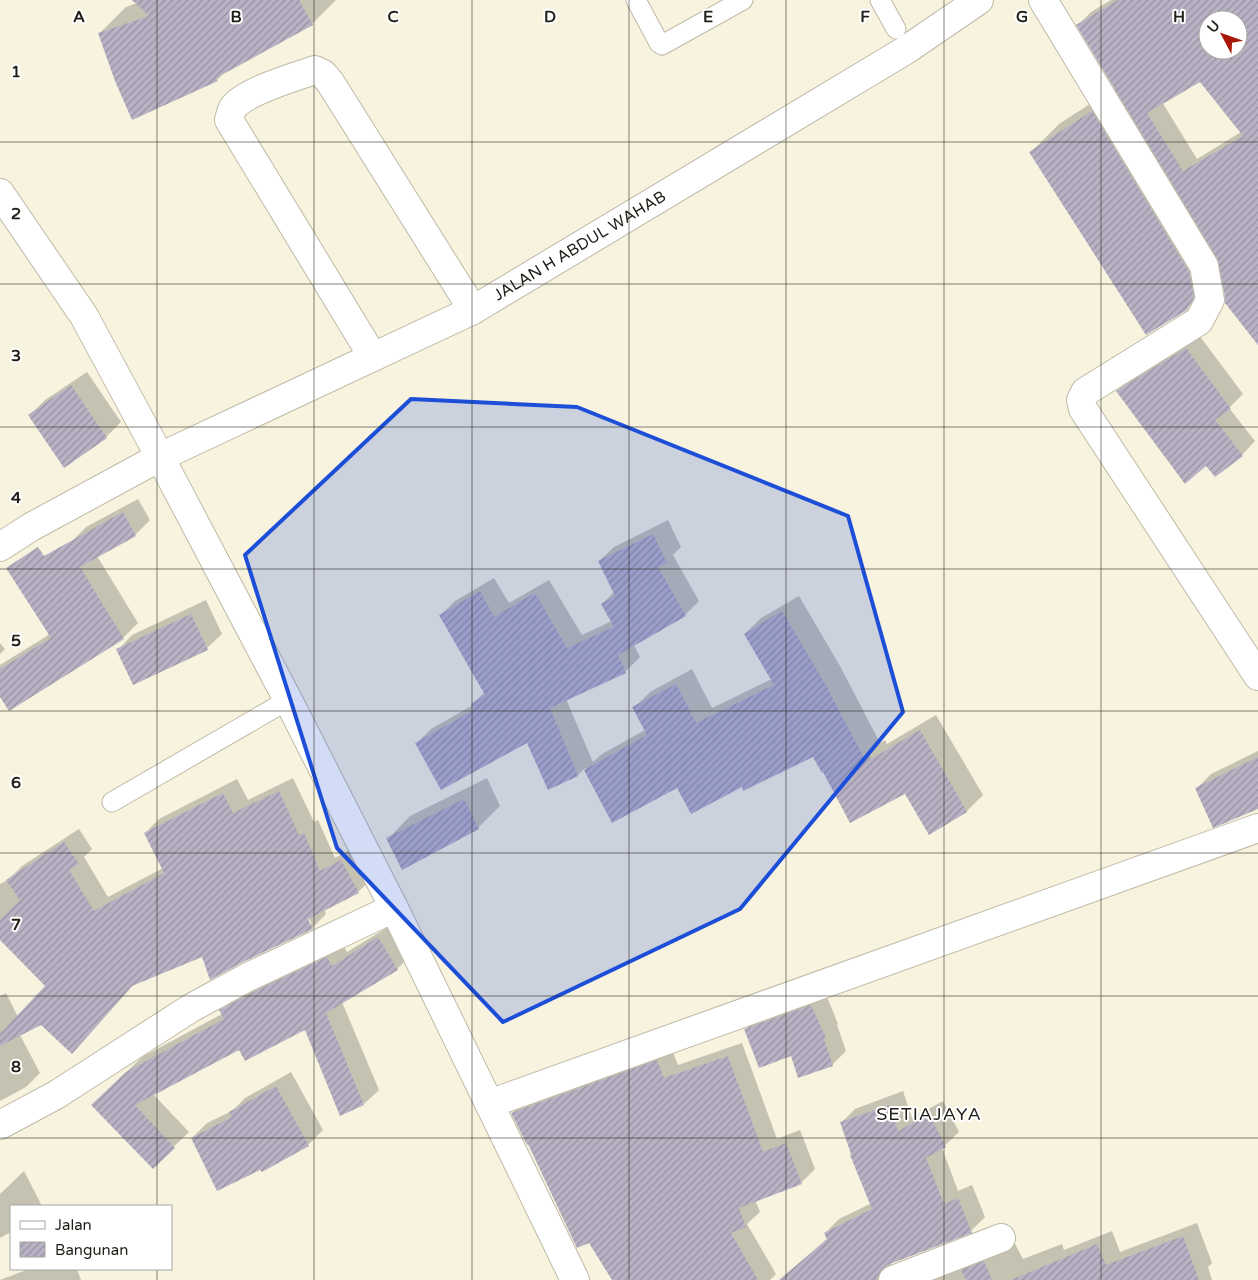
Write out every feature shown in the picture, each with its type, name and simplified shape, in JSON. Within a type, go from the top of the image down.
[{"type":"street","name":"JALAN H ABDUL WAHAB","points":[[0,547],[31,527],[160,457],[473,310],[906,50],[979,0]]},
{"type":"street","points":[[1043,0],[1204,266],[1210,300],[1199,322],[1085,392],[1081,400],[1084,409],[1258,676]]},
{"type":"street","points":[[372,357],[229,120],[232,109],[241,101],[266,87],[315,70],[323,74],[330,82],[473,310]]},
{"type":"street","points":[[0,193],[84,316],[160,457],[288,700],[394,908],[575,1280]]},
{"type":"street","points":[[489,1104],[1258,828]]},
{"type":"street","points":[[0,1125],[56,1095],[191,1008],[248,977],[394,908]]},
{"type":"street","points":[[892,1280],[1001,1238]]},
{"type":"lane","points":[[636,0],[659,43],[662,45],[743,0]]},
{"type":"lane","points":[[880,0],[896,29]]},
{"type":"lane","points":[[112,802],[288,700]]},
{"type":"highlighted area","points":[[411,399],[577,407],[848,516],[903,712],[740,909],[503,1022],[337,848],[245,555]]},
{"type":"building","points":[[132,0],[299,0],[313,25],[216,78],[218,81],[132,120],[115,81],[98,33],[149,16]]},
{"type":"building","points":[[1118,0],[1258,0],[1258,345],[1225,303],[1217,258],[1076,25]],"holes":[[[1200,82],[1243,136],[1183,171],[1147,113]]]},
{"type":"building","points":[[1092,111],[1189,272],[1194,297],[1187,310],[1146,335],[1029,152]]},
{"type":"building","points":[[1186,348],[1231,409],[1215,420],[1243,456],[1215,477],[1206,466],[1185,484],[1116,391]]},
{"type":"building","points":[[71,385],[107,438],[64,468],[28,415]]},
{"type":"building","points":[[123,512],[136,536],[80,567],[124,639],[9,711],[0,697],[0,669],[51,638],[6,568],[38,547],[44,556]]},
{"type":"building","points":[[653,534],[667,563],[658,567],[686,616],[618,655],[626,673],[550,708],[578,776],[548,790],[527,743],[441,790],[415,743],[474,710],[471,704],[485,695],[439,615],[480,591],[494,617],[535,593],[567,648],[614,627],[601,604],[615,596],[598,561]]},
{"type":"building","points":[[782,611],[824,682],[864,758],[869,755],[871,759],[920,730],[967,812],[929,835],[905,794],[850,823],[813,757],[743,791],[742,787],[691,814],[677,788],[612,823],[584,770],[647,735],[632,707],[676,684],[696,723],[774,685],[744,634]]},
{"type":"building","points":[[191,614],[208,650],[133,685],[116,649]]},
{"type":"building","points":[[1258,757],[1258,809],[1213,828],[1195,788]]},
{"type":"building","points":[[279,791],[299,835],[304,833],[320,871],[341,860],[359,893],[308,919],[313,929],[210,980],[202,957],[132,986],[72,1054],[41,1025],[0,1046],[0,1034],[45,986],[0,940],[0,920],[20,900],[6,880],[64,842],[79,864],[69,870],[94,911],[164,873],[144,833],[223,793],[233,813]]},
{"type":"building","points":[[464,799],[479,829],[402,870],[386,838]]},
{"type":"building","points":[[378,937],[398,970],[326,1013],[364,1105],[340,1116],[305,1030],[245,1061],[239,1050],[135,1105],[175,1148],[153,1169],[91,1105],[126,1072],[224,1019],[219,1010],[327,957],[332,966]]},
{"type":"building","points":[[811,1005],[826,1038],[824,1039],[833,1066],[798,1078],[791,1056],[759,1068],[744,1029]]},
{"type":"building","points":[[728,1056],[763,1152],[786,1143],[802,1184],[739,1208],[746,1227],[731,1233],[758,1280],[612,1280],[589,1243],[577,1248],[528,1144],[511,1113],[657,1060],[664,1078]]},
{"type":"building","points":[[276,1086],[309,1146],[262,1172],[260,1170],[217,1191],[191,1138],[232,1117],[229,1112]]},
{"type":"building","points":[[889,1105],[898,1131],[929,1114],[946,1147],[926,1158],[944,1204],[958,1198],[972,1233],[887,1265],[876,1280],[779,1280],[827,1239],[824,1233],[872,1209],[850,1155],[840,1122]]},
{"type":"building","points":[[1183,1236],[1199,1280],[1011,1280],[1097,1244],[1106,1265]]},
{"type":"building","points":[[984,1261],[992,1280],[966,1280],[961,1270]]},
{"type":"district","name":"SETIAJAYA","points":[[929,1114]]}]
